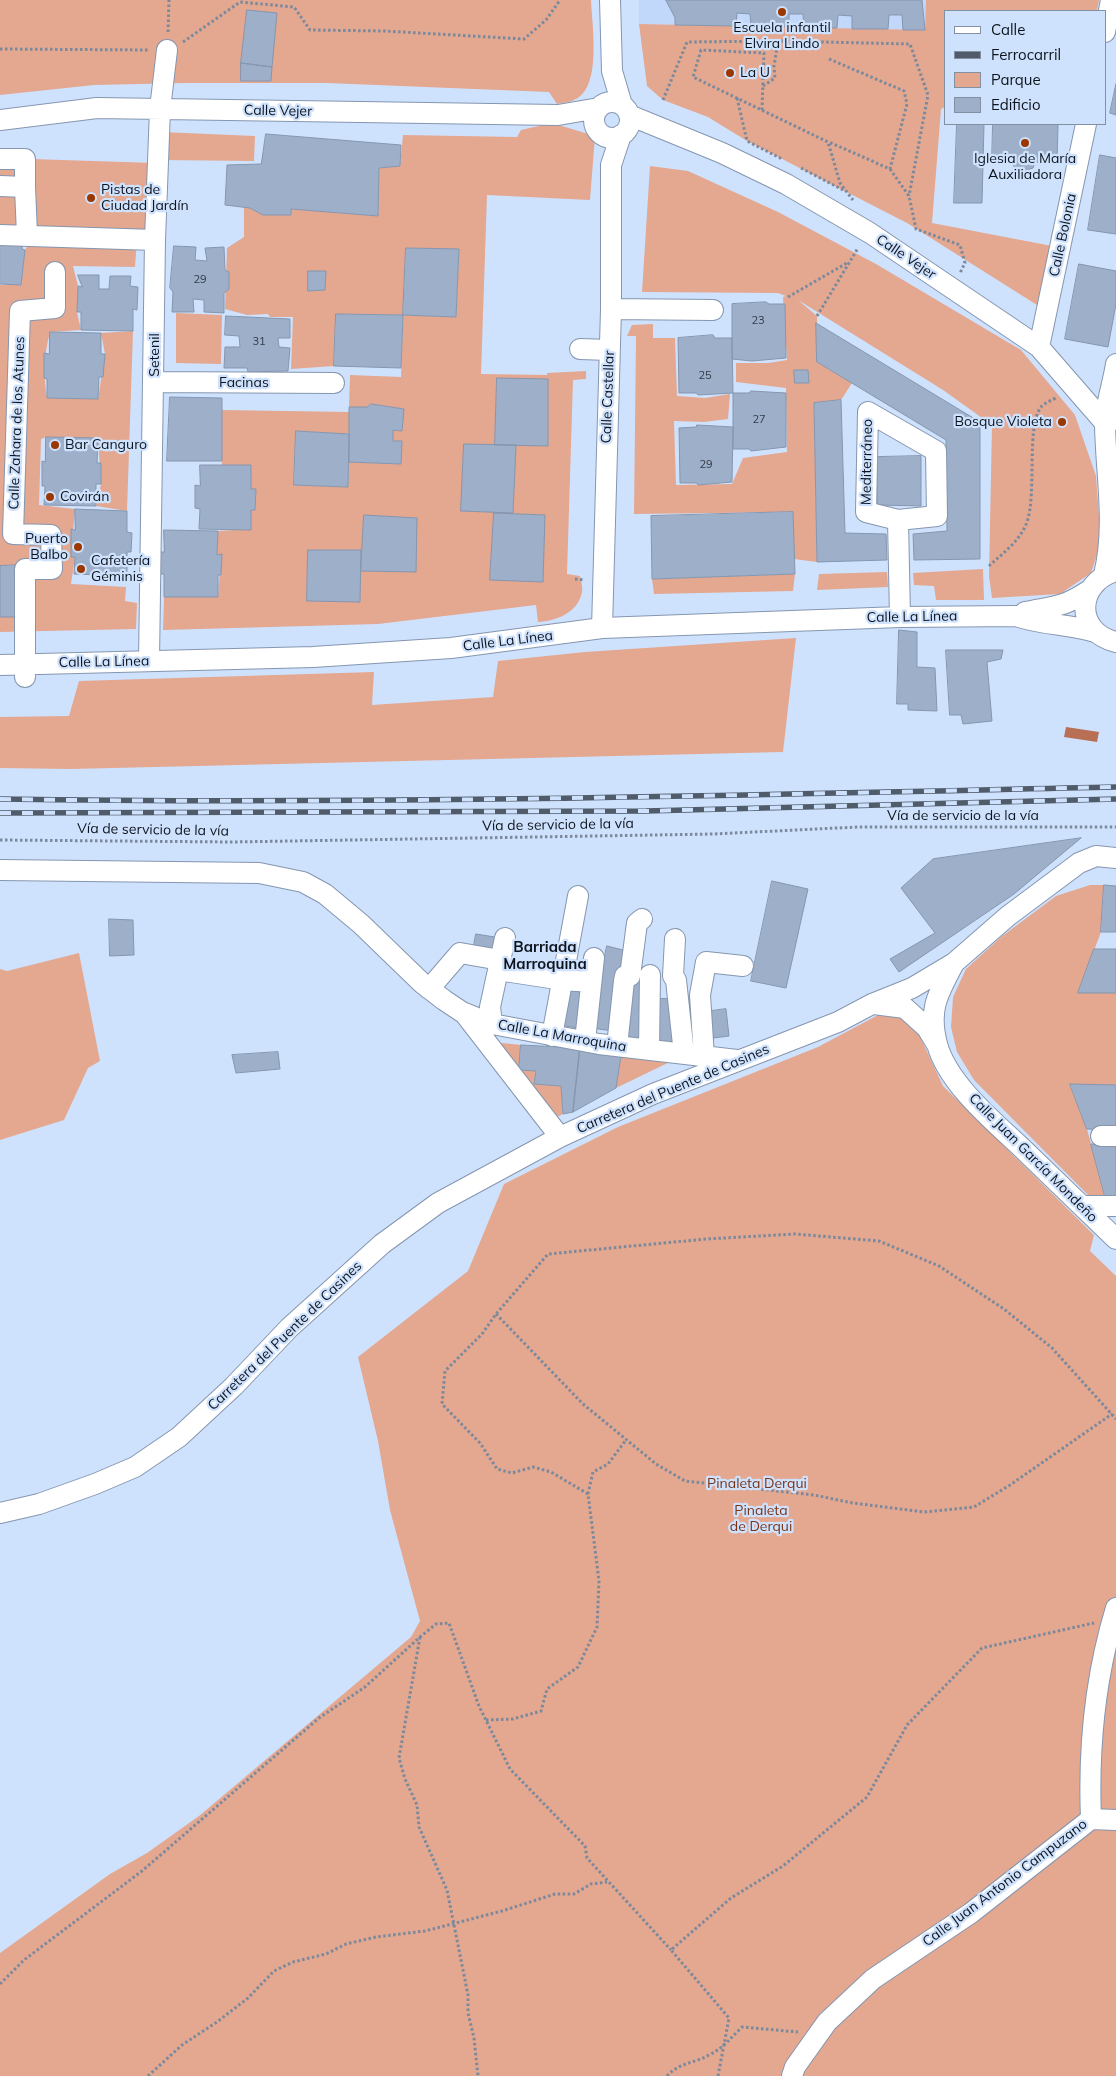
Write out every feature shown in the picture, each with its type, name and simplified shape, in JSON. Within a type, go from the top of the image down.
[{"type":"street","points":[[598,131],[594,118],[616,116],[612,71],[610,0]]},
{"type":"street","name":"Setenil","points":[[149,661],[155,240],[160,109],[167,50]]},
{"type":"street","name":"Calle Vejer","points":[[0,120],[97,108],[616,116],[664,130],[722,153],[786,184],[870,233],[1039,347],[1112,426]]},
{"type":"street","name":"Calle Vejer","points":[[558,115],[598,131]]},
{"type":"street","name":"Calle Castellar","points":[[602,628],[611,309],[611,165],[616,116]]},
{"type":"street","name":"Calle Bolonia","points":[[1039,347],[1086,125]]},
{"type":"street","name":"Calle Castellar","points":[[598,131],[611,165]]},
{"type":"street","points":[[0,159],[25,159],[27,236]]},
{"type":"street","points":[[0,186],[25,187]]},
{"type":"street","points":[[0,235],[155,240]]},
{"type":"street","name":"Calle Zahara de los Atunes","points":[[24,671],[25,568],[52,569],[51,535],[13,534],[20,310],[54,308],[55,272]]},
{"type":"street","points":[[611,309],[713,310]]},
{"type":"street","points":[[580,349],[610,350]]},
{"type":"street","points":[[1110,573],[1112,426],[1116,364]]},
{"type":"street","name":"Facinas","points":[[154,382],[334,383]]},
{"type":"street","name":"Mediterráneo","points":[[868,412],[936,451],[937,516],[898,520],[866,512],[868,412]]},
{"type":"street","points":[[898,520],[900,617]]},
{"type":"street","name":"Calle La Línea","points":[[1016,616],[1024,612],[1053,608],[1065,604],[1088,591],[1110,573]]},
{"type":"street","points":[[1088,591],[1085,613],[1089,624],[1095,632]]},
{"type":"street","name":"Calle La Línea","points":[[0,665],[24,671],[149,661],[378,654],[451,648],[602,628],[900,617],[1016,616],[1027,620],[1066,624],[1095,632],[1107,640],[1116,642]]},
{"type":"street","name":"Calle Juan García Mondeño","points":[[838,1022],[872,1004],[912,988],[954,962],[1008,916],[1079,863],[1096,856],[1116,858]]},
{"type":"street","name":"Calle La Marroquina","points":[[0,870],[259,873],[313,886],[361,924],[429,989],[462,1012],[492,1024],[552,1036],[740,1061]]},
{"type":"street","points":[[552,1036],[578,896]]},
{"type":"street","points":[[617,1046],[624,981],[625,976],[630,976],[638,923],[642,919]]},
{"type":"street","points":[[492,1024],[490,1007],[505,938]]},
{"type":"street","points":[[675,939],[673,976],[676,980],[684,1054]]},
{"type":"street","points":[[429,989],[460,953],[499,965],[563,980],[591,982]]},
{"type":"street","points":[[585,1041],[594,958]]},
{"type":"street","points":[[704,1057],[700,995],[706,962],[743,966]]},
{"type":"street","name":"Calle Juan García Mondeño","points":[[954,962],[935,998],[934,1018],[937,1045],[948,1066],[974,1101],[1116,1239]]},
{"type":"street","points":[[649,1050],[650,975]]},
{"type":"street","points":[[915,1017],[911,1000],[912,988],[935,998]]},
{"type":"street","points":[[872,1004],[905,1008],[926,1028],[937,1045]]},
{"type":"street","points":[[462,1012],[560,1137]]},
{"type":"street","name":"Carretera del Puente de Casines","points":[[0,1513],[39,1504],[95,1484],[135,1467],[180,1437],[234,1386],[289,1328],[382,1244],[438,1203],[560,1137],[654,1094],[838,1022]]},
{"type":"street","points":[[1082,1206],[1116,1206]]},
{"type":"street","name":"Calle Juan Antonio Campuzano","points":[[792,2076],[795,2067],[827,2022],[873,1979],[971,1913],[1092,1818],[1091,1736],[1103,1659],[1114,1614]]},
{"type":"street","points":[[1092,1818],[1116,1820]]},
{"type":"path","points":[[167,50],[169,0]]},
{"type":"path","points":[[0,49],[172,50],[240,2],[294,7],[310,30],[384,31],[524,39],[546,20],[560,0]]},
{"type":"path","points":[[663,100],[687,42],[910,44],[928,95],[909,196],[916,229],[960,245],[966,263],[953,289]]},
{"type":"path","points":[[763,86],[775,78],[774,66],[778,42]]},
{"type":"path","points":[[762,110],[764,53],[701,50],[694,77],[736,97],[762,110],[828,142],[890,169],[909,196]]},
{"type":"path","points":[[828,59],[904,91],[907,104],[890,169]]},
{"type":"path","points":[[736,97],[747,141],[788,162]]},
{"type":"path","points":[[828,142],[840,183],[854,202]]},
{"type":"path","points":[[796,166],[846,192]]},
{"type":"path","points":[[817,316],[847,263],[870,233]]},
{"type":"path","points":[[788,296],[847,263]]},
{"type":"path","points":[[989,566],[1017,540],[1026,523],[1032,500],[1033,430],[1041,408],[1073,386]]},
{"type":"path","name":"Vía de servicio de la vía","points":[[0,840],[232,842],[713,834],[858,827],[941,829],[1116,827]]},
{"type":"path","points":[[588,1494],[551,1472],[533,1467],[512,1473],[497,1469],[480,1443],[442,1404],[445,1370],[482,1334],[496,1314],[548,1254],[706,1239],[795,1234],[879,1241],[939,1266],[1004,1308],[1052,1348],[1116,1419]]},
{"type":"path","points":[[496,1314],[583,1404],[656,1464],[685,1481],[814,1495],[853,1503],[924,1512],[974,1507],[1010,1485],[1112,1414]]},
{"type":"path","points":[[486,1720],[513,1719],[541,1711],[546,1689],[578,1667],[597,1627],[599,1581],[588,1494],[593,1472],[608,1464],[626,1440]]},
{"type":"path","points":[[671,1950],[731,1898],[783,1866],[867,1797],[907,1726],[982,1648],[1114,1614]]},
{"type":"path","points":[[0,1984],[24,1960],[142,1871],[319,1718],[365,1687],[436,1624],[449,1623],[486,1720],[510,1769],[585,1846],[587,1858],[671,1950],[729,2018],[718,2076]]},
{"type":"path","points":[[420,1637],[399,1758],[404,1779],[417,1805],[419,1827],[447,1890],[468,1995],[468,2013],[474,2038],[478,2076]]},
{"type":"path","points":[[148,2076],[182,2045],[217,2022],[248,1998],[274,1972],[293,1962],[326,1954],[346,1944],[376,1937],[425,1931],[453,1922],[502,1911],[555,1894],[574,1894],[591,1884],[608,1882]]},
{"type":"path","points":[[667,2076],[676,2067],[708,2056],[725,2046],[742,2027],[818,2034]]},
{"type":"shaded area","name":"Escuela infantil Elvira Lindo","points":[[639,0],[926,0],[925,30],[639,24]]},
{"type":"shaded area","points":[[1066,727],[1099,732],[1097,742],[1064,737]]},
{"type":"green space","points":[[0,0],[591,0],[594,54],[589,82],[584,92],[574,100],[557,104],[549,92],[327,83],[94,85],[0,95]]},
{"type":"green space","points":[[926,0],[1099,0],[1097,10],[944,10],[944,108],[941,109],[932,223],[1052,246],[1037,305],[907,223],[747,141],[708,117],[663,100],[647,86],[639,24],[925,30]]},
{"type":"green space","points":[[552,123],[595,136],[590,200],[487,195],[481,374],[547,375],[547,373],[586,371],[586,379],[573,380],[567,574],[580,576],[582,590],[576,605],[559,618],[538,622],[536,605],[378,624],[163,630],[164,597],[218,597],[221,554],[217,555],[218,531],[251,529],[251,510],[255,509],[256,489],[251,489],[251,465],[222,465],[222,410],[349,412],[349,434],[296,431],[294,485],[348,487],[349,462],[401,464],[401,441],[393,441],[393,430],[402,431],[403,409],[371,404],[367,407],[349,407],[350,375],[401,377],[403,315],[336,314],[334,366],[291,369],[293,317],[270,317],[268,314],[247,315],[225,309],[227,248],[244,237],[244,207],[263,215],[291,215],[291,209],[378,216],[379,168],[400,166],[403,135],[517,137],[521,130]],"holes":[[[406,248],[459,250],[456,317],[403,315]]]},
{"type":"green space","points":[[161,132],[255,136],[254,161],[160,160]]},
{"type":"green space","name":"Pistas de Ciudad Jardín","points":[[31,159],[155,163],[152,235],[28,232]]},
{"type":"green space","points":[[0,164],[20,164],[17,230],[0,233]]},
{"type":"green space","points":[[650,166],[688,171],[778,212],[876,264],[1021,350],[1075,415],[1096,476],[1101,543],[1091,573],[1060,594],[992,598],[989,576],[992,425],[943,390],[798,300],[817,316],[817,362],[852,383],[841,400],[814,403],[817,562],[794,559],[792,512],[634,514],[636,336],[627,336],[632,325],[653,324],[653,338],[675,338],[677,396],[705,398],[730,394],[728,419],[704,422],[674,421],[676,485],[732,484],[743,458],[787,452],[786,388],[736,382],[736,363],[768,363],[787,360],[783,297],[786,296],[778,293],[642,292]]},
{"type":"green space","points":[[34,235],[137,238],[135,267],[73,266],[78,286],[77,312],[81,330],[50,332],[45,365],[47,398],[98,399],[105,354],[101,333],[133,331],[127,511],[96,506],[101,484],[98,438],[46,437],[41,439],[39,505],[75,509],[71,556],[75,557],[71,584],[126,587],[125,601],[137,603],[136,629],[0,632],[0,617],[18,616],[19,565],[0,566],[0,285],[21,285],[25,250]]},
{"type":"green space","points":[[176,313],[222,315],[221,364],[176,363]]},
{"type":"green space","points":[[983,569],[984,600],[936,600],[934,586],[914,585],[913,573]]},
{"type":"green space","points":[[887,572],[888,587],[817,590],[819,574]]},
{"type":"green space","points":[[795,574],[793,591],[654,594],[652,579]]},
{"type":"green space","points":[[796,638],[783,752],[71,769],[0,768],[0,717],[69,716],[79,681],[374,672],[372,705],[493,697],[498,661],[585,652]]},
{"type":"green space","points":[[1090,885],[1104,885],[1101,932],[1078,993],[1116,993],[1116,1085],[1070,1085],[1087,1129],[1105,1196],[1089,1196],[974,1080],[957,1052],[951,1027],[953,997],[966,969],[1001,937],[1056,896]]},
{"type":"green space","points":[[79,953],[100,1061],[88,1068],[64,1120],[0,1140],[0,969],[7,971]]},
{"type":"green space","name":"Pinaleta de Derqui","points":[[880,1014],[910,1015],[943,1086],[1094,1235],[1090,1251],[1116,1276],[1116,2076],[0,2076],[0,1953],[110,1874],[147,1853],[199,1816],[411,1637],[420,1621],[390,1510],[378,1441],[358,1357],[468,1271],[504,1184],[618,1127],[818,1047]]},
{"type":"green space","points":[[493,1042],[521,1045],[519,1070],[536,1071],[534,1084],[561,1086],[563,1114],[555,1118]]},
{"type":"green space","points":[[621,1056],[674,1060],[616,1088]]},
{"type":"building","name":"Escuela infantil Elvira Lindo","points":[[666,0],[922,0],[925,30],[903,30],[902,15],[889,15],[888,29],[852,29],[852,16],[838,15],[837,28],[804,28],[803,14],[789,14],[789,27],[751,26],[750,14],[737,13],[736,26],[675,25],[675,18]]},
{"type":"building","points":[[247,10],[277,13],[272,67],[241,63]]},
{"type":"building","points":[[241,63],[272,67],[271,81],[241,81]]},
{"type":"building","points":[[1116,84],[1116,115],[1110,113]]},
{"type":"building","points":[[957,125],[984,125],[982,203],[954,203]]},
{"type":"building","name":"Iglesia de María Auxiliadora","points":[[993,125],[1058,125],[1057,164],[1035,162],[1033,168],[1020,172],[1015,169],[1012,162],[992,162]]},
{"type":"building","points":[[266,134],[401,145],[400,166],[379,168],[378,216],[291,209],[291,215],[263,215],[250,208],[225,205],[227,165],[261,164]]},
{"type":"building","points":[[1100,155],[1116,158],[1116,234],[1088,230]]},
{"type":"building","points":[[0,233],[22,234],[22,249],[25,250],[21,285],[0,284]]},
{"type":"building","points":[[174,246],[196,247],[195,260],[207,261],[205,248],[224,247],[225,270],[229,272],[229,289],[224,293],[224,313],[204,312],[204,300],[193,299],[194,312],[172,312],[173,292],[170,288]]},
{"type":"building","points":[[406,248],[459,249],[456,317],[403,315]]},
{"type":"building","points":[[1079,264],[1116,271],[1116,304],[1108,347],[1065,339]]},
{"type":"building","points":[[308,271],[326,271],[325,290],[308,291]]},
{"type":"building","points":[[78,275],[99,275],[99,289],[109,289],[110,276],[131,276],[130,286],[138,287],[137,310],[133,309],[133,331],[81,330],[81,312],[77,312],[78,286],[82,287]]},
{"type":"building","points":[[766,302],[769,304],[785,304],[786,358],[752,361],[732,359],[732,304]]},
{"type":"building","points":[[336,314],[403,315],[401,368],[334,366]]},
{"type":"building","points":[[226,316],[290,319],[290,338],[278,338],[279,347],[290,348],[288,371],[248,372],[247,368],[224,368],[225,347],[240,347],[239,336],[225,335]]},
{"type":"building","points":[[816,323],[980,422],[980,559],[914,560],[913,534],[947,531],[946,440],[817,362]]},
{"type":"building","points":[[50,332],[101,333],[101,354],[105,354],[103,377],[99,377],[98,399],[47,398],[47,379],[44,378],[44,353],[49,354]]},
{"type":"building","points":[[713,335],[715,338],[732,338],[733,393],[698,395],[696,393],[679,393],[678,338]]},
{"type":"building","points":[[794,370],[808,370],[809,383],[795,383]]},
{"type":"building","points":[[497,378],[548,379],[548,446],[495,445]]},
{"type":"building","points":[[751,391],[786,393],[786,447],[751,451],[749,449],[733,449],[733,393],[749,393]]},
{"type":"building","points":[[170,397],[222,398],[222,461],[167,461]]},
{"type":"building","points":[[841,400],[845,533],[886,534],[887,560],[817,562],[814,403]]},
{"type":"building","points":[[371,404],[404,409],[402,431],[393,430],[393,441],[402,441],[401,464],[349,462],[349,407],[367,407]]},
{"type":"building","points":[[697,425],[733,427],[732,482],[698,485],[697,483],[680,483],[679,428],[696,427]]},
{"type":"building","points":[[296,431],[349,434],[348,487],[294,485]]},
{"type":"building","points":[[46,437],[98,438],[97,463],[101,463],[101,484],[96,484],[96,506],[44,505],[45,486],[42,486],[42,461],[45,462]]},
{"type":"building","points":[[464,444],[516,445],[513,513],[461,511]]},
{"type":"building","points":[[921,456],[921,506],[877,505],[877,457]]},
{"type":"building","points":[[200,465],[251,465],[251,489],[256,489],[255,510],[251,510],[251,530],[199,529],[200,509],[195,508],[195,485],[200,486]]},
{"type":"building","points":[[75,509],[127,511],[127,532],[132,533],[131,552],[127,552],[127,576],[74,574],[75,557],[71,557],[71,529],[75,530]]},
{"type":"building","points":[[793,512],[795,574],[652,579],[651,516]]},
{"type":"building","points":[[494,513],[545,515],[543,582],[490,580]]},
{"type":"building","points":[[364,515],[417,518],[416,572],[361,571]]},
{"type":"building","points":[[164,530],[218,531],[217,555],[222,554],[221,575],[218,575],[218,597],[164,597],[164,574],[160,574],[160,552],[164,552]]},
{"type":"building","points":[[308,550],[361,550],[360,602],[307,601]]},
{"type":"building","points":[[19,565],[18,617],[0,617],[0,566]]},
{"type":"building","points":[[899,630],[917,632],[917,667],[935,668],[937,711],[908,710],[908,704],[897,704]]},
{"type":"building","points":[[946,650],[1003,650],[1001,659],[987,662],[992,721],[963,724],[961,715],[950,715]]},
{"type":"building","points":[[1081,838],[1014,894],[899,972],[890,959],[935,933],[901,888],[933,859]]},
{"type":"building","points":[[772,881],[808,889],[786,988],[751,981]]},
{"type":"building","points":[[1104,885],[1116,886],[1116,932],[1101,932]]},
{"type":"building","points":[[109,919],[133,920],[134,955],[110,956]]},
{"type":"building","points":[[476,934],[501,938],[498,956],[473,951]]},
{"type":"building","points":[[607,946],[631,952],[614,1031],[590,1028]]},
{"type":"building","points":[[1094,949],[1116,949],[1116,993],[1078,993]]},
{"type":"building","points":[[627,980],[646,981],[645,1041],[621,1037]]},
{"type":"building","points":[[566,985],[588,986],[583,1029],[559,1025]]},
{"type":"building","points":[[650,998],[675,999],[681,1042],[653,1041]]},
{"type":"building","points":[[726,1009],[729,1036],[706,1039],[704,1012]]},
{"type":"building","points":[[521,1045],[580,1048],[573,1112],[563,1114],[561,1086],[534,1084],[536,1071],[519,1070]]},
{"type":"building","points":[[580,1048],[621,1056],[616,1088],[573,1112]]},
{"type":"building","points":[[278,1052],[280,1069],[236,1073],[232,1055]]},
{"type":"building","points":[[1070,1084],[1116,1085],[1116,1130],[1087,1129]]},
{"type":"building","points":[[1091,1144],[1116,1144],[1116,1196],[1105,1196]]},
{"type":"railway","points":[[0,799],[140,801],[418,800],[1116,787]]},
{"type":"railway","points":[[0,813],[646,811],[1116,799]]},
{"type":"place","name":"Escuela infantil Elvira Lindo","points":[[782,12]]},
{"type":"place","name":"La U","points":[[730,73]]},
{"type":"place","name":"Iglesia de María Auxiliadora","points":[[1025,143]]},
{"type":"place","name":"Pistas de Ciudad Jardín","points":[[91,198]]},
{"type":"place","name":"Bosque Violeta","points":[[1062,422]]},
{"type":"place","name":"Bar Canguro","points":[[55,445]]},
{"type":"place","name":"Covirán","points":[[50,497]]},
{"type":"place","name":"Puerto Balbo","points":[[78,547]]},
{"type":"place","name":"Cafetería Géminis","points":[[81,569]]},
{"type":"district","name":"Barriada Marroquina","points":[[545,956]]},
{"type":"park label","name":"Pinaleta Derqui","points":[[757,1484]]}]
